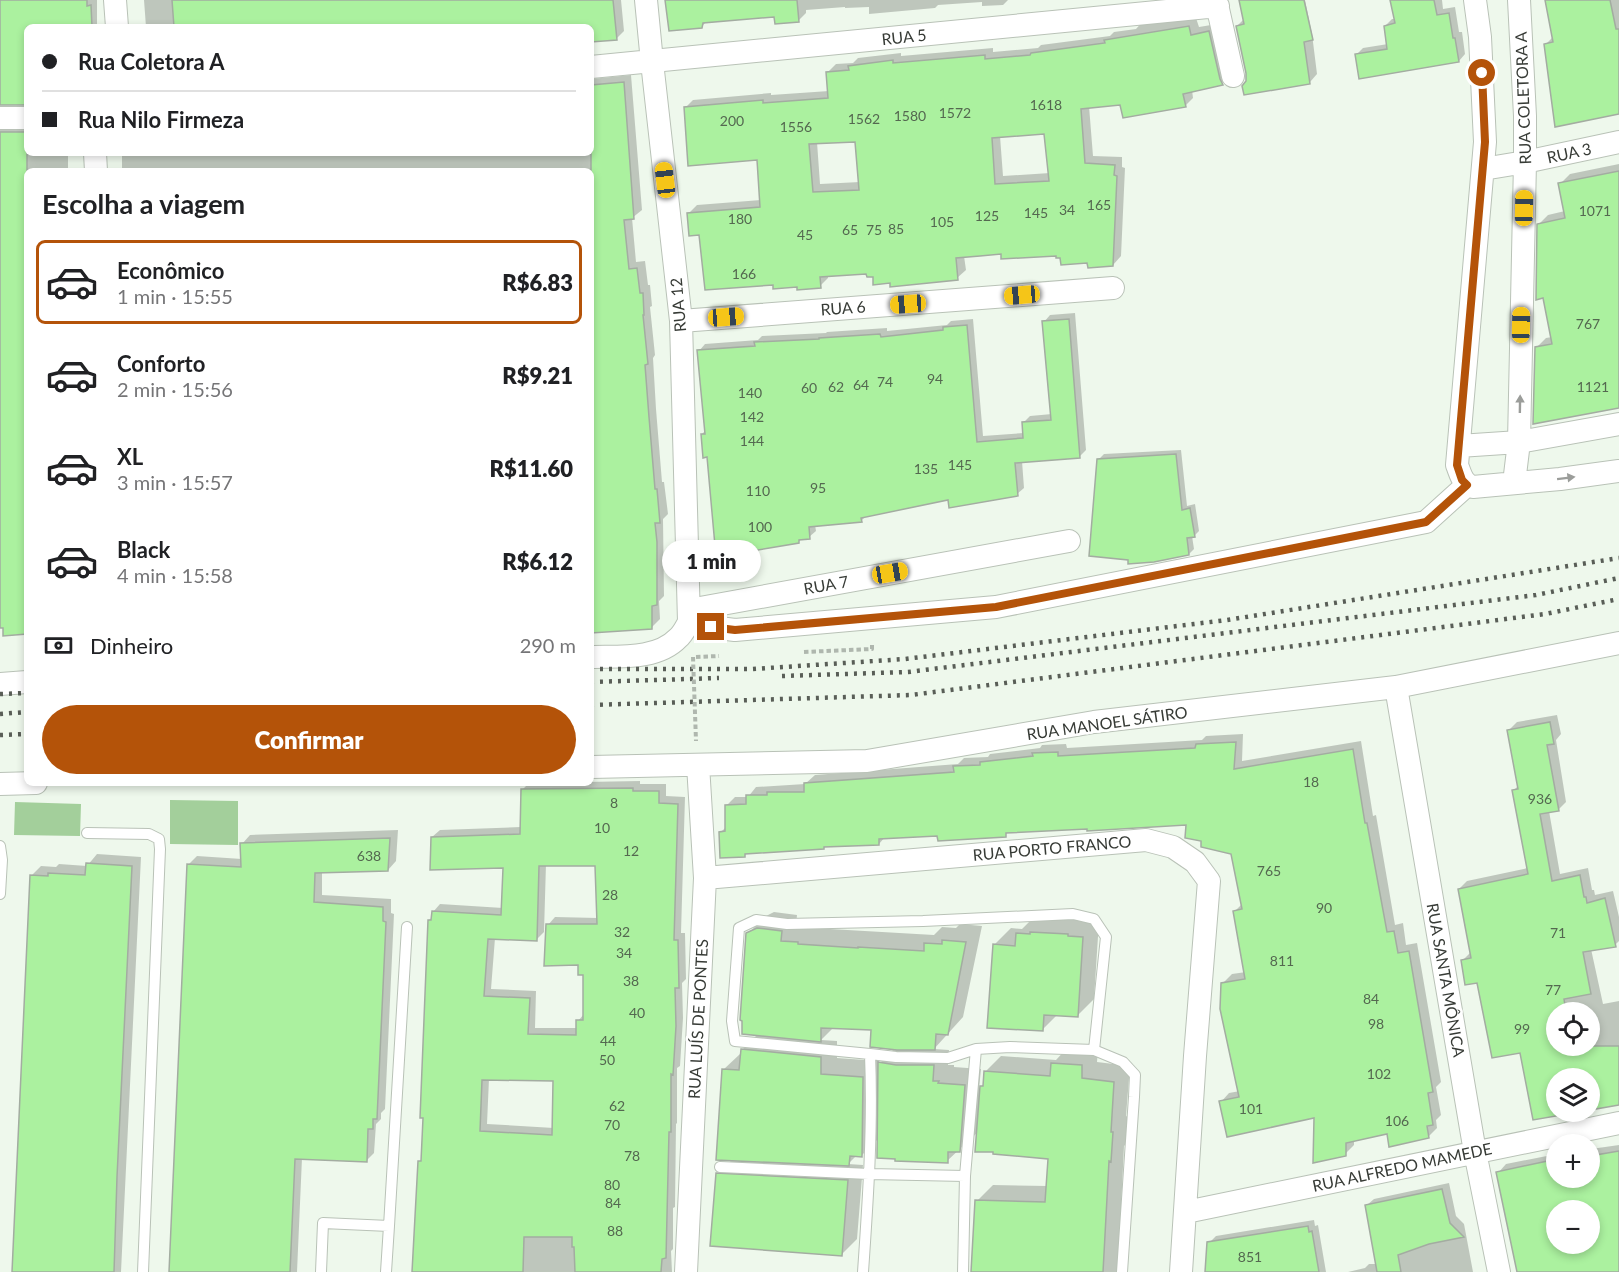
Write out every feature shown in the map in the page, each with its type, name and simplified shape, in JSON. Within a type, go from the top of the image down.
[{"type":"street","points":[[116,0],[117,24]]},
{"type":"street","name":"RUA 12","points":[[646,0],[681,321],[689,616]]},
{"type":"street","points":[[1475,0],[1480,37],[1485,142],[1457,465],[1465,482],[1473,487],[1619,471]]},
{"type":"street","name":"RUA COLETORA A","points":[[1514,483],[1519,441],[1525,162],[1519,0]]},
{"type":"street","points":[[1217,3],[1233,76]]},
{"type":"street","name":"RUA 5","points":[[594,67],[1217,3]]},
{"type":"street","points":[[0,118],[24,118]]},
{"type":"street","name":"RUA 3","points":[[1483,169],[1619,142]]},
{"type":"street","name":"RUA 6","points":[[681,321],[1113,288]]},
{"type":"street","points":[[1459,446],[1519,441],[1619,424]]},
{"type":"street","points":[[594,657],[644,655],[662,650],[678,638],[689,616],[711,627],[735,630],[996,607],[1426,522],[1465,482]]},
{"type":"street","name":"RUA 7","points":[[689,616],[1069,541]]},
{"type":"street","name":"RUA MANOEL SÁTIRO","points":[[594,767],[867,761],[1094,723],[1396,687],[1619,643]]},
{"type":"street","points":[[0,684],[24,682]]},
{"type":"street","name":"RUA SANTA MÔNICA","points":[[1396,687],[1475,1152],[1499,1272]]},
{"type":"street","name":"RUA LUÍS DE PONTES","points":[[686,1272],[705,878],[698,765]]},
{"type":"street","points":[[0,784],[24,783]]},
{"type":"street","name":"RUA PORTO FRANCO","points":[[705,878],[1146,840],[1173,847],[1195,862],[1209,881],[1181,1272]]},
{"type":"street","name":"RUA ALFREDO MAMEDE","points":[[1186,1212],[1619,1122]]},
{"type":"lane","points":[[87,833],[149,834],[159,839],[143,1272]]},
{"type":"lane","points":[[0,846],[2,860],[0,894]]},
{"type":"lane","points":[[1094,1050],[1106,937],[1094,919],[1073,914],[787,924],[756,920],[739,928],[732,1021],[735,1041],[905,1058],[948,1058],[976,1049],[1010,1047],[1094,1050],[1123,1062],[1135,1075],[1122,1272]]},
{"type":"lane","points":[[386,1272],[407,927]]},
{"type":"lane","points":[[963,1272],[965,1176],[976,1049]]},
{"type":"lane","points":[[863,1272],[869,1174],[870,1054]]},
{"type":"lane","points":[[720,1167],[965,1176]]},
{"type":"lane","points":[[321,1272],[323,1223],[389,1226]]},
{"type":"path","points":[[693,657],[696,741]]},
{"type":"green space","points":[[170,800],[238,801],[238,845],[170,844]]},
{"type":"green space","points":[[15,802],[81,804],[80,836],[14,835]]},
{"type":"building","points":[[0,0],[87,0],[87,6],[91,5],[92,24],[24,24],[24,105],[0,105]]},
{"type":"building","points":[[172,0],[613,0],[617,40],[594,42],[594,24],[174,24]]},
{"type":"building","points":[[665,0],[797,0],[799,22],[775,24],[774,17],[703,23],[702,28],[669,31]]},
{"type":"building","points":[[1239,0],[1304,0],[1313,40],[1304,42],[1310,84],[1244,95],[1242,86],[1246,81],[1246,73],[1236,26],[1244,24]]},
{"type":"building","points":[[1390,0],[1434,0],[1437,15],[1449,13],[1459,62],[1359,79],[1355,54],[1387,49],[1384,26],[1395,23]]},
{"type":"building","points":[[1545,0],[1610,0],[1616,29],[1619,29],[1619,114],[1555,127],[1544,44],[1553,42]]},
{"type":"building","points":[[1189,26],[1191,35],[1209,31],[1223,85],[1183,94],[1186,107],[1123,118],[1120,105],[1081,109],[1085,163],[1115,165],[1114,175],[1117,176],[1113,266],[1088,268],[1087,263],[1061,265],[1060,258],[1056,256],[1001,259],[1001,254],[956,258],[958,280],[890,287],[890,283],[873,285],[873,277],[867,277],[866,274],[820,277],[821,288],[773,289],[773,285],[705,290],[699,235],[689,236],[687,213],[760,207],[757,160],[688,166],[684,107],[763,100],[763,103],[828,98],[826,72],[849,70],[848,66],[893,60],[893,63],[985,55],[985,59],[1030,55],[1031,53],[1105,43],[1104,40]],"holes":[[[1044,134],[1049,181],[995,184],[992,138]],[[855,142],[859,190],[813,192],[809,144]]]},
{"type":"building","points":[[624,82],[634,219],[624,220],[629,269],[637,268],[640,293],[643,293],[648,364],[645,365],[660,523],[655,523],[657,605],[652,606],[652,629],[594,633],[594,168],[591,168],[591,156],[594,156],[594,85]]},
{"type":"building","points":[[0,132],[24,132],[24,156],[27,156],[27,168],[24,168],[24,634],[3,636],[3,628],[0,628]]},
{"type":"building","points":[[1619,171],[1619,408],[1533,424],[1535,347],[1552,344],[1543,298],[1536,300],[1537,224],[1565,218],[1558,183]]},
{"type":"building","points":[[1069,319],[1080,458],[1015,463],[1018,496],[949,508],[948,500],[861,518],[862,522],[809,527],[810,539],[799,540],[799,543],[716,557],[707,457],[703,458],[701,434],[705,434],[697,350],[755,346],[754,342],[880,334],[881,337],[967,325],[977,442],[1023,438],[1022,422],[1051,420],[1042,321]]},
{"type":"building","points":[[1176,454],[1182,510],[1190,508],[1195,537],[1187,538],[1189,555],[1154,562],[1128,564],[1128,560],[1089,556],[1097,459]]},
{"type":"building","points":[[1550,722],[1554,744],[1547,745],[1559,811],[1540,814],[1552,881],[1580,875],[1587,903],[1605,898],[1616,947],[1583,952],[1591,994],[1564,999],[1564,1002],[1546,1002],[1546,1056],[1600,1056],[1600,1046],[1619,1046],[1619,1105],[1600,1108],[1600,1068],[1546,1068],[1546,1118],[1533,1120],[1520,1053],[1492,1058],[1477,983],[1465,985],[1461,960],[1471,958],[1458,889],[1528,874],[1512,790],[1518,789],[1507,730]]},
{"type":"building","points":[[1236,742],[1234,769],[1353,749],[1387,932],[1394,931],[1398,953],[1409,951],[1433,1092],[1428,1093],[1433,1125],[1427,1126],[1429,1138],[1389,1147],[1387,1134],[1346,1143],[1346,1156],[1313,1163],[1314,1118],[1227,1137],[1219,1101],[1239,1097],[1220,1009],[1221,983],[1245,979],[1233,911],[1242,909],[1231,854],[1201,847],[1201,841],[1185,838],[1186,825],[1006,833],[1006,837],[938,841],[937,836],[879,839],[879,845],[824,847],[824,849],[745,854],[745,857],[720,858],[719,832],[725,831],[725,805],[746,804],[746,795],[767,795],[767,792],[804,792],[804,783],[954,772],[953,766],[980,765],[980,762],[1033,756],[1032,753],[1058,752],[1058,756],[1195,748],[1196,744]]},
{"type":"building","points":[[633,788],[633,791],[659,791],[659,803],[678,804],[674,940],[678,940],[679,988],[675,988],[676,1026],[673,1075],[671,1074],[666,1258],[662,1259],[661,1272],[575,1272],[572,1237],[524,1237],[523,1272],[412,1272],[418,1161],[421,1161],[423,1118],[420,1118],[428,920],[431,920],[432,911],[501,915],[503,868],[430,870],[431,837],[520,834],[521,789]],"holes":[[[539,866],[595,866],[597,924],[546,924],[544,966],[578,965],[578,975],[583,975],[583,1020],[576,1020],[576,1035],[528,1034],[530,998],[484,996],[488,939],[537,941]],[[482,1080],[553,1081],[552,1135],[480,1131]]]},
{"type":"building","points":[[390,838],[388,871],[315,873],[314,902],[383,907],[383,921],[386,922],[377,1119],[373,1119],[373,1129],[368,1129],[367,1162],[295,1159],[290,1272],[169,1272],[187,864],[241,867],[240,843]]},
{"type":"building","points":[[86,863],[132,866],[114,1272],[12,1272],[30,875],[48,876],[48,873],[85,875]]},
{"type":"building","points":[[757,928],[782,931],[781,941],[798,942],[798,944],[924,951],[924,943],[942,944],[942,940],[966,942],[948,1035],[936,1034],[935,1050],[897,1050],[870,1047],[871,1030],[821,1028],[821,1042],[742,1034],[742,1021],[740,1020],[746,933]]},
{"type":"building","points":[[1030,932],[1083,937],[1078,1017],[1044,1015],[1043,1031],[987,1028],[993,944],[1015,946],[1016,933],[1030,934]]},
{"type":"building","points":[[741,1049],[821,1057],[821,1074],[863,1077],[862,1157],[850,1156],[849,1166],[716,1160],[722,1069],[739,1070]]},
{"type":"building","points":[[878,1062],[896,1065],[934,1065],[933,1081],[965,1085],[960,1152],[948,1152],[948,1163],[877,1158]]},
{"type":"building","points":[[1051,1063],[1082,1065],[1082,1078],[1114,1082],[1111,1132],[1113,1132],[1111,1162],[1109,1161],[1103,1272],[971,1272],[975,1200],[1045,1202],[1048,1159],[975,1152],[980,1086],[983,1086],[984,1071],[1050,1076]]},
{"type":"building","points":[[1619,1151],[1619,1272],[1517,1272],[1496,1172],[1546,1161],[1546,1188],[1600,1188],[1600,1154]]},
{"type":"building","points":[[716,1173],[848,1180],[842,1256],[710,1246]]},
{"type":"building","points":[[1442,1189],[1450,1223],[1464,1237],[1429,1244],[1398,1255],[1401,1272],[1377,1272],[1365,1205]]},
{"type":"building","points":[[1308,1226],[1309,1232],[1312,1231],[1319,1272],[1205,1272],[1207,1242]]},
{"type":"railway","points":[[594,669],[753,669],[905,659],[1227,620],[1619,558]]},
{"type":"railway","points":[[782,676],[908,672],[1536,595],[1619,578]]},
{"type":"railway","points":[[594,705],[911,695],[1545,614],[1619,599]]},
{"type":"railway","points":[[594,682],[719,678]]},
{"type":"railway","points":[[0,694],[24,693]]},
{"type":"railway","points":[[0,714],[24,712]]},
{"type":"railway","points":[[0,735],[24,734]]},
{"type":"route","points":[[711,627],[735,630],[996,607],[1426,522],[1467,485],[1462,480],[1457,465],[1485,142],[1482,73]]}]
